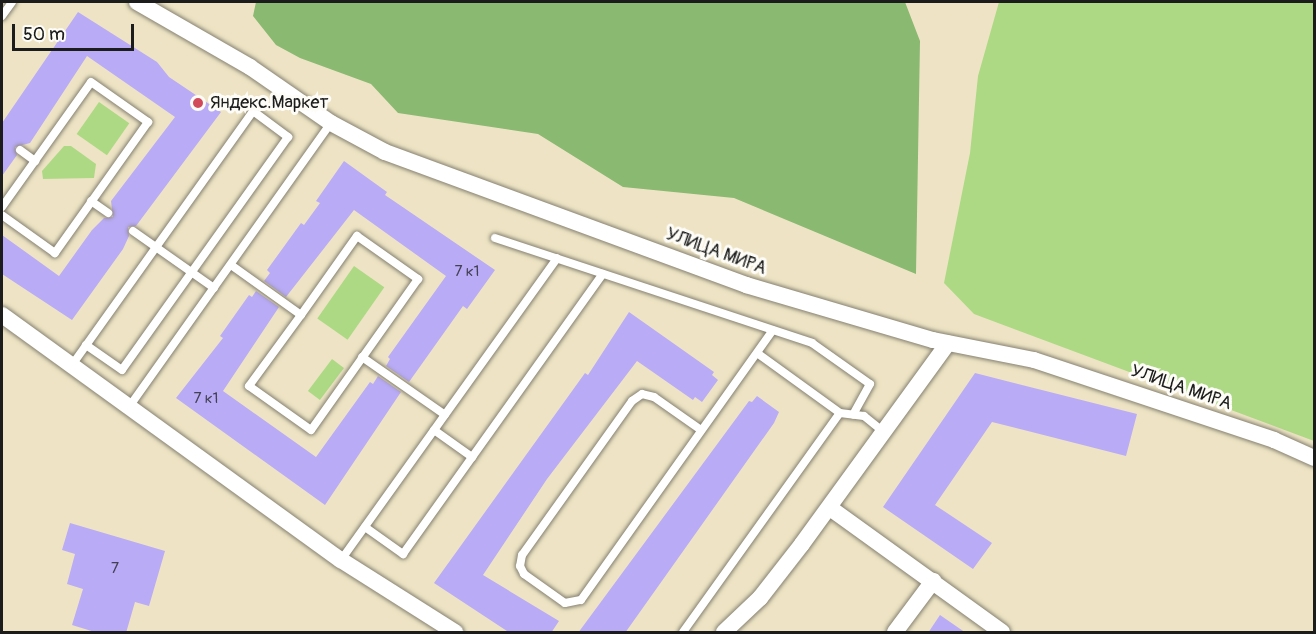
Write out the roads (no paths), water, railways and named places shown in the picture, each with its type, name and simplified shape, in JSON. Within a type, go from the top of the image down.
[{"type":"street","name":"УЛИЦА МИРА","points":[[137,2],[250,67],[331,123],[385,152],[746,285],[948,344],[1034,360],[1274,440],[1314,459]]},
{"type":"street","points":[[2,315],[341,560],[456,633]]},
{"type":"street","points":[[724,633],[760,598],[830,508],[948,344]]},
{"type":"street","points":[[830,508],[1002,633]]},
{"type":"street","points":[[895,633],[933,581]]},
{"type":"lane","points":[[2,16],[12,2]]},
{"type":"lane","points":[[2,207],[91,82],[148,122],[54,253],[2,215]]},
{"type":"lane","points":[[72,365],[86,345],[253,111],[288,136],[122,370],[86,345]]},
{"type":"lane","points":[[129,407],[331,123]]},
{"type":"lane","points":[[20,150],[35,161]]},
{"type":"lane","points":[[91,201],[108,213]]},
{"type":"lane","points":[[133,231],[214,288]]},
{"type":"lane","points":[[357,236],[418,279],[310,430],[249,386],[301,315],[357,236]]},
{"type":"lane","points":[[495,238],[812,343],[870,384],[853,415]]},
{"type":"lane","points":[[341,560],[557,258]]},
{"type":"lane","points":[[231,265],[301,315]]},
{"type":"lane","points":[[365,527],[403,554],[603,274]]},
{"type":"lane","points":[[701,430],[654,397],[642,394],[632,401],[522,555],[520,566],[524,574],[565,603],[581,600],[773,330]]},
{"type":"lane","points":[[757,353],[840,413],[864,416],[884,432]]},
{"type":"lane","points":[[362,357],[445,415]]},
{"type":"lane","points":[[683,633],[840,413]]},
{"type":"lane","points":[[434,430],[472,458]]},
{"type":"place","name":"Яндекс.Маркет","points":[[198,103]]}]
